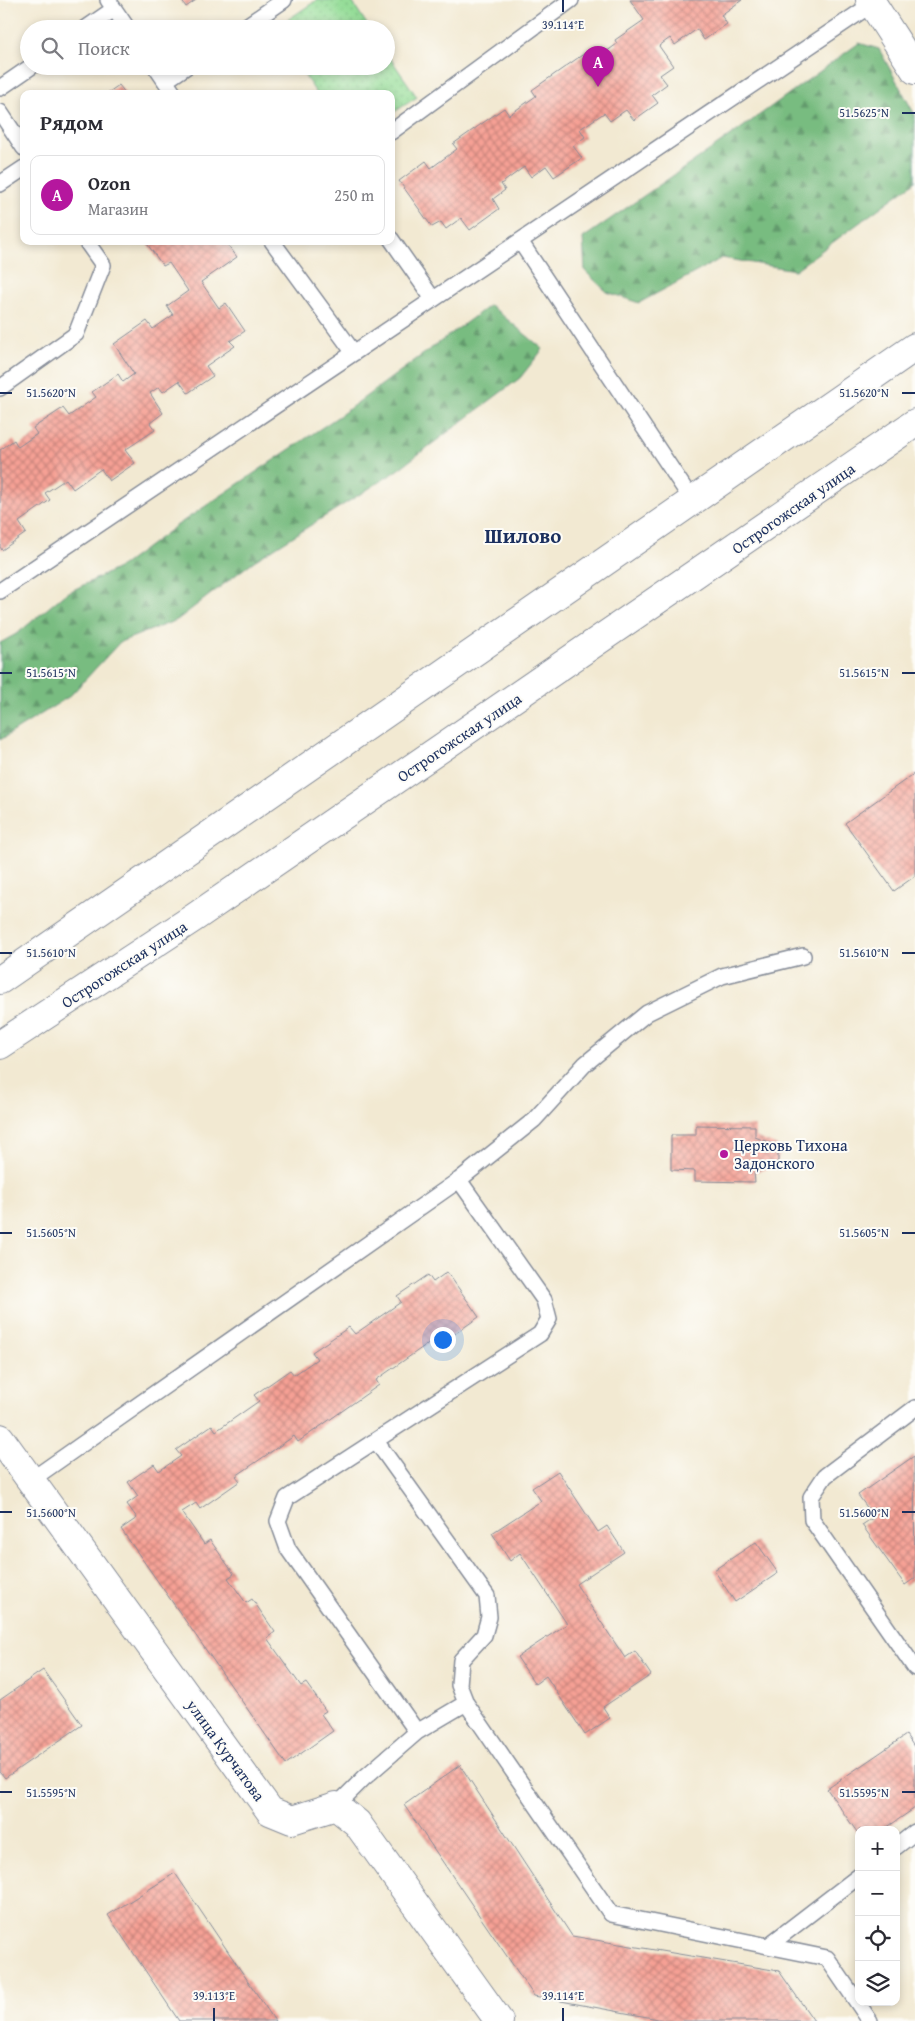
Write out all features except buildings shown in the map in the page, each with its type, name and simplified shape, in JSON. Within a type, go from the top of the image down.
[{"type":"street","points":[[874,1],[915,70]]},
{"type":"street","points":[[0,980],[915,347]]},
{"type":"street","name":"Острогожская улица","points":[[0,1045],[195,918],[915,423]]},
{"type":"street","name":"улица Курчатова","points":[[0,1438],[270,1811],[292,1820],[336,1806]]},
{"type":"street","points":[[336,1806],[358,1823],[499,2021]]},
{"type":"lane","points":[[255,20],[284,0]]},
{"type":"lane","points":[[395,129],[571,0]]},
{"type":"lane","points":[[0,591],[874,1]]},
{"type":"lane","points":[[94,20],[111,4],[122,20]]},
{"type":"lane","points":[[0,88],[20,74]]},
{"type":"lane","points":[[161,75],[169,87],[179,75]]},
{"type":"lane","points":[[0,112],[20,142]]},
{"type":"lane","points":[[0,184],[20,171]]},
{"type":"lane","points":[[520,241],[692,500]]},
{"type":"lane","points":[[0,388],[76,334],[103,265],[89,245]]},
{"type":"lane","points":[[275,245],[354,353]]},
{"type":"lane","points":[[395,245],[433,300]]},
{"type":"lane","points":[[31,1480],[459,1180],[534,1120],[585,1064],[647,1013],[722,976],[803,956]]},
{"type":"lane","points":[[418,1732],[288,1549],[278,1521],[287,1498],[540,1334],[549,1319],[544,1300],[459,1180]]},
{"type":"lane","points":[[915,1408],[825,1476],[811,1497],[812,1520],[915,1668]]},
{"type":"lane","points":[[376,1441],[487,1596],[489,1617],[484,1635],[461,1660],[459,1685],[466,1703],[611,1914],[827,1958],[870,2021]]},
{"type":"lane","points":[[336,1806],[364,1778],[418,1732],[466,1703]]},
{"type":"lane","points":[[900,1844],[915,1832]]},
{"type":"lane","points":[[768,1946],[855,1879]]},
{"type":"green space","points":[[317,0],[351,0],[364,20],[287,20]]},
{"type":"green space","points":[[859,43],[879,49],[915,115],[915,182],[795,270],[722,258],[639,303],[607,292],[585,271],[583,238],[736,132]]},
{"type":"green space","points":[[395,65],[417,97],[395,111],[395,90],[314,90],[304,75],[395,75]]},
{"type":"green space","points":[[490,305],[543,349],[520,378],[392,474],[254,561],[177,620],[120,642],[70,696],[0,740],[0,643],[18,633],[65,594],[122,566],[176,526],[342,414]]},
{"type":"place","name":"Ozon","points":[[598,87]]},
{"type":"place","name":"Церковь Тихона Задонского","points":[[724,1154]]},
{"type":"district","name":"Шилово","points":[[523,535]]}]
